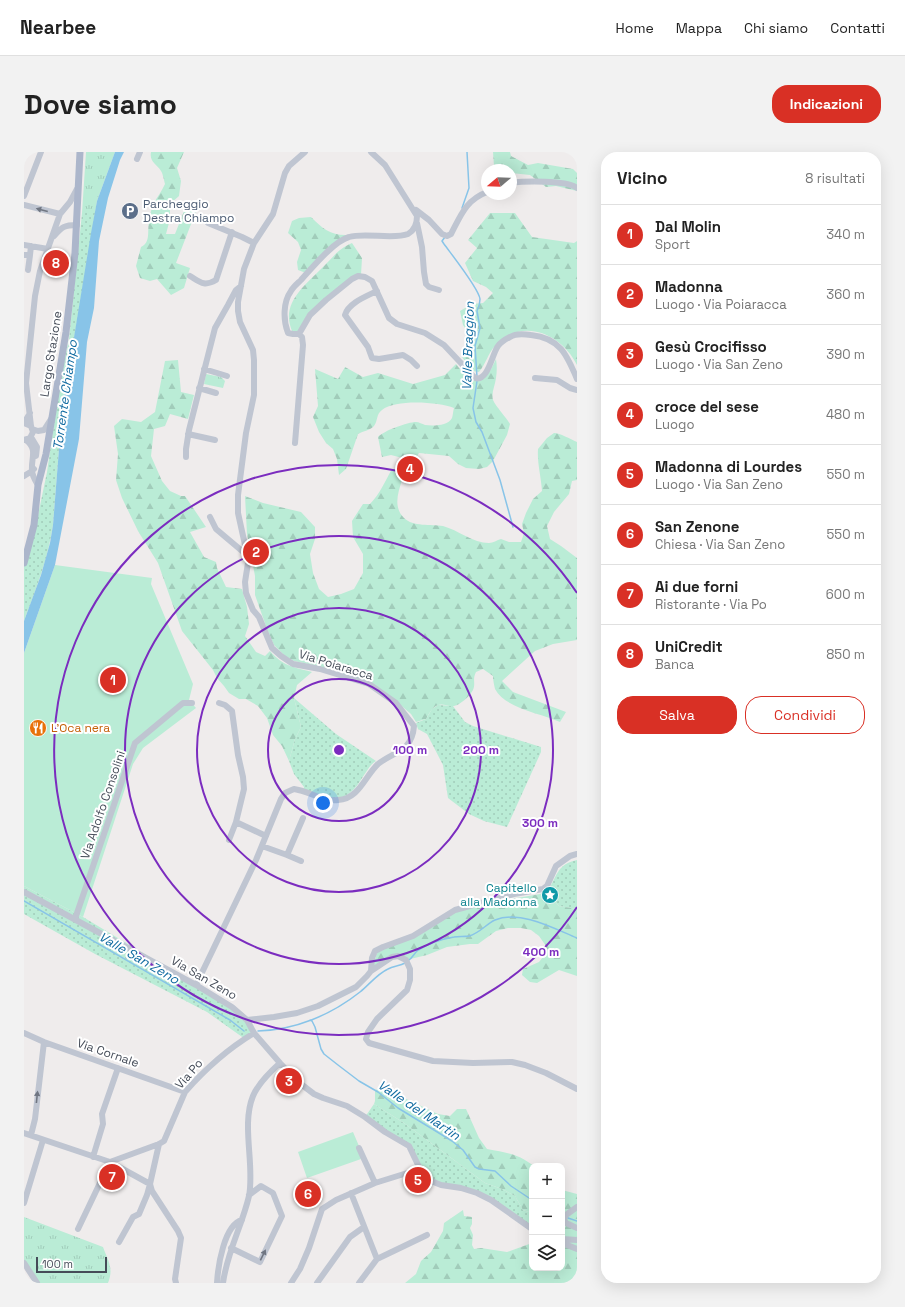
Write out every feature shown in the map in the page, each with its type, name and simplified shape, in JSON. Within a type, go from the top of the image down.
[{"type":"main road","name":"Largo Stazione","points":[[24,563],[34,525],[38,485],[46,454],[66,332],[75,253],[80,152]]},
{"type":"main road","name":"Largo Stazione","points":[[77,225],[79,217],[84,152]]},
{"type":"street","points":[[24,196],[41,152]]},
{"type":"street","points":[[137,159],[140,152]]},
{"type":"street","name":"Via Poiaracca","points":[[196,985],[262,846],[281,799],[285,793],[294,789],[333,800],[340,800],[350,797],[378,764],[403,749],[413,737],[414,726],[396,703],[369,684],[320,669],[293,664],[281,656],[272,648],[259,617],[253,610],[246,593],[245,582],[248,556],[238,512],[238,495],[246,433],[254,395],[254,360],[253,350],[240,322],[238,311],[241,286],[244,269],[254,243],[273,214],[284,173],[289,166],[305,152]]},
{"type":"street","points":[[371,152],[385,165],[417,216],[426,284],[429,287],[439,290]]},
{"type":"street","points":[[24,475],[32,472],[35,465],[37,451],[35,443],[27,439],[32,428],[25,383],[35,296],[40,271],[60,214],[75,194],[78,181]]},
{"type":"street","points":[[517,182],[558,182],[574,185],[577,188]]},
{"type":"street","points":[[413,209],[429,220],[442,234],[447,236],[451,234],[470,202],[481,195]]},
{"type":"street","points":[[24,205],[60,214]]},
{"type":"street","points":[[208,223],[232,232],[254,243]]},
{"type":"street","points":[[299,334],[288,332],[286,327],[286,304],[291,291],[318,261],[340,242],[349,237],[408,234],[417,223]]},
{"type":"street","points":[[53,237],[62,227],[77,225]]},
{"type":"street","points":[[190,276],[204,284],[210,284],[216,280],[232,232]]},
{"type":"street","points":[[24,245],[48,249]]},
{"type":"street","points":[[28,270],[27,255],[31,246]]},
{"type":"street","points":[[299,334],[310,315],[326,300],[352,279],[358,276],[365,277],[372,281],[382,306],[389,318],[397,324],[425,333],[444,345],[475,378],[481,378],[486,373],[493,355],[501,343],[512,336],[523,334],[540,336],[556,345],[567,356],[577,379]]},
{"type":"street","points":[[186,457],[188,434],[215,328],[236,290],[241,286]]},
{"type":"street","points":[[377,291],[349,307],[345,315],[368,347],[372,358],[379,359],[403,355],[417,366]]},
{"type":"street","points":[[294,443],[303,345],[302,337],[299,334]]},
{"type":"street","points":[[204,369],[226,376]]},
{"type":"street","points":[[535,378],[557,380],[570,388],[577,390]]},
{"type":"street","points":[[199,388],[216,393]]},
{"type":"street","points":[[30,413],[24,423],[38,431],[44,430],[52,418]]},
{"type":"street","points":[[188,434],[215,440]]},
{"type":"street","points":[[32,472],[38,485]]},
{"type":"street","points":[[210,517],[216,529],[248,556]]},
{"type":"street","name":"Via Adolfo Consolini","points":[[75,919],[135,743],[183,703],[192,703]]},
{"type":"street","points":[[218,703],[225,705],[232,711],[244,789],[236,822],[229,840]]},
{"type":"street","points":[[287,855],[303,818]]},
{"type":"street","points":[[236,822],[266,836]]},
{"type":"street","points":[[262,846],[301,861]]},
{"type":"street","points":[[371,971],[372,958],[375,951],[413,936],[455,910],[514,894],[543,889],[547,886],[556,866],[570,856],[577,854]]},
{"type":"street","name":"Via San Zeno","points":[[24,892],[196,985],[232,1007],[247,1020],[254,1034],[297,1081],[314,1094],[347,1106],[365,1117],[384,1132],[409,1146],[420,1169],[427,1178],[436,1184],[471,1191],[491,1200],[529,1227]]},
{"type":"street","points":[[247,1020],[287,1015],[318,1006],[356,988],[371,971],[392,957],[398,956],[406,960],[410,969],[410,980],[406,990],[377,1019],[368,1032],[366,1039],[369,1043],[433,1061],[473,1063],[512,1062],[546,1073],[577,1089]]},
{"type":"street","name":"Via Cornale","points":[[24,1032],[44,1042],[185,1092]]},
{"type":"street","name":"Via Po","points":[[119,1242],[132,1217],[139,1214],[147,1195],[159,1144],[164,1140],[185,1092],[221,1055],[254,1034]]},
{"type":"street","points":[[31,1135],[35,1119],[44,1042]]},
{"type":"street","points":[[223,1283],[231,1248],[242,1220],[249,1195],[251,1177],[249,1116],[253,1096],[264,1080],[280,1063]]},
{"type":"street","points":[[94,1157],[103,1124],[102,1114],[118,1068]]},
{"type":"street","points":[[24,1133],[110,1162],[150,1184],[152,1191],[181,1238],[175,1279],[176,1283]]},
{"type":"street","points":[[24,1203],[43,1140]]},
{"type":"street","points":[[78,1230],[110,1162],[159,1144]]},
{"type":"street","points":[[359,1148],[375,1183]]},
{"type":"street","points":[[291,1283],[309,1248],[322,1209],[336,1200],[375,1183],[420,1169]]},
{"type":"street","points":[[231,1248],[260,1262],[282,1216],[273,1194],[261,1186],[249,1195]]},
{"type":"street","points":[[351,1194],[377,1259]]},
{"type":"street","points":[[577,1207],[565,1217],[566,1223],[577,1228]]},
{"type":"street","points":[[217,1283],[218,1268],[230,1230],[236,1222],[242,1220]]},
{"type":"street","points":[[317,1283],[350,1237],[364,1227]]},
{"type":"street","points":[[359,1283],[377,1259],[427,1235]]},
{"type":"street","points":[[565,1239],[577,1240]]},
{"type":"street","points":[[565,1244],[577,1249]]},
{"type":"street","points":[[24,1263],[37,1283]]},
{"type":"green space","points":[[86,152],[115,152],[97,201],[95,213],[82,213]]},
{"type":"green space","points":[[151,152],[184,152],[177,168],[181,181],[179,196],[170,204],[170,219],[166,234],[175,234],[186,206],[198,206],[176,263],[190,268],[184,288],[171,295],[157,279],[150,281],[140,278],[136,266],[141,247],[147,240],[152,207],[165,184],[162,172],[151,158]]},
{"type":"green space","points":[[493,152],[510,152],[511,156],[528,165],[538,163],[573,169],[577,173],[577,191],[556,186],[546,187],[530,175],[517,174],[517,164],[494,164]]},
{"type":"green space","points":[[82,213],[95,213],[62,411],[53,525],[45,562],[24,621],[24,560],[36,525],[47,472],[61,377],[69,339]]},
{"type":"green space","points":[[490,213],[515,213],[532,237],[574,243],[577,241],[577,365],[562,345],[552,337],[529,331],[517,332],[506,337],[495,346],[479,372],[473,371],[462,357],[467,349],[469,333],[463,325],[460,311],[472,304],[483,303],[493,293],[486,287],[473,281],[465,263],[477,248],[468,240]]},
{"type":"green space","points":[[311,217],[319,225],[332,233],[349,235],[306,273],[298,270],[297,262],[301,250],[298,242],[288,233],[292,221],[299,218]]},
{"type":"green space","points":[[352,243],[362,258],[361,275],[307,315],[298,332],[293,333],[289,323],[289,314],[295,297],[307,282],[335,254],[342,248]]},
{"type":"green space","points":[[496,359],[497,373],[493,400],[510,424],[507,435],[493,461],[487,467],[479,469],[466,468],[458,464],[449,456],[419,453],[414,461],[391,455],[382,457],[378,437],[385,432],[412,422],[425,425],[440,425],[447,423],[452,418],[454,408],[438,404],[407,403],[397,404],[382,410],[379,413],[373,427],[358,434],[346,469],[339,475],[337,459],[333,449],[326,443],[319,432],[313,417],[318,406],[315,369],[338,379],[345,367],[363,377],[378,373],[413,384],[445,375],[456,364],[468,377],[478,381],[487,375]]},
{"type":"green space","points":[[178,360],[181,392],[194,395],[188,419],[170,414],[165,426],[154,429],[151,456],[162,481],[170,491],[181,496],[185,496],[206,527],[190,532],[204,557],[216,562],[217,568],[226,587],[242,589],[247,607],[249,624],[245,636],[256,652],[265,656],[270,651],[284,663],[312,672],[297,685],[294,698],[301,727],[295,739],[289,761],[282,746],[273,735],[267,718],[258,706],[246,699],[239,699],[229,693],[182,631],[158,563],[138,531],[122,498],[116,480],[118,454],[114,426],[122,419],[141,422],[155,412],[165,361]]},
{"type":"green space","points":[[206,374],[221,377],[225,381],[223,388],[204,384]]},
{"type":"green space","points":[[554,433],[577,442],[577,480],[572,481],[569,494],[554,512],[547,526],[550,539],[577,558],[577,640],[553,644],[535,651],[502,681],[513,692],[566,712],[560,722],[524,710],[507,701],[500,696],[495,689],[493,676],[483,669],[476,672],[473,690],[462,702],[454,706],[442,704],[438,705],[432,709],[426,719],[416,722],[411,714],[384,691],[332,669],[294,661],[285,656],[274,645],[255,595],[255,576],[247,534],[245,496],[263,503],[301,512],[315,527],[315,539],[310,554],[313,573],[319,589],[328,597],[354,589],[363,573],[363,554],[353,537],[352,521],[363,504],[370,504],[374,500],[392,469],[402,480],[397,505],[401,514],[408,521],[417,524],[443,526],[477,541],[490,543],[501,539],[509,542],[521,542],[524,533],[522,524],[526,513],[533,499],[542,491],[538,449],[547,438]]},
{"type":"green space","points":[[55,565],[152,578],[151,584],[193,684],[189,700],[196,708],[143,748],[133,764],[83,917],[24,886],[24,653]]},
{"type":"green space","points":[[294,698],[336,734],[376,761],[353,790],[340,800],[303,791],[304,787],[294,774],[289,761],[295,739],[301,727]]},
{"type":"green space","points":[[438,705],[453,706],[465,722],[473,726],[541,747],[541,752],[507,827],[484,821],[469,814],[448,798],[443,765],[427,734],[418,729],[416,723],[426,719],[432,709]]},
{"type":"green space","points":[[577,860],[577,909],[559,906],[547,895],[540,894],[550,887],[562,867]]},
{"type":"green space","points":[[24,886],[83,917],[196,985],[247,1020],[254,1033],[245,1039],[207,1012],[95,954],[24,914]]},
{"type":"green space","points":[[540,894],[547,895],[559,906],[577,909],[577,976],[559,970],[537,983],[530,982],[522,975],[523,969],[539,962],[547,952],[546,946],[539,936],[531,930],[521,928],[508,928],[496,931],[478,944],[447,947],[427,955],[406,960],[398,956],[371,971],[377,953],[459,910]]},
{"type":"green space","points":[[383,1088],[438,1114],[450,1116],[457,1109],[466,1109],[479,1138],[487,1149],[517,1156],[530,1163],[529,1212],[523,1210],[515,1196],[502,1189],[485,1183],[404,1123],[374,1104],[375,1090]]},
{"type":"green space","points":[[374,1104],[404,1123],[485,1183],[502,1189],[515,1196],[523,1210],[529,1212],[529,1227],[491,1200],[427,1178],[412,1150],[365,1117]]},
{"type":"green space","points":[[353,1132],[359,1146],[361,1159],[307,1178],[298,1152]]},
{"type":"green space","points":[[565,1191],[577,1194],[577,1283],[405,1283],[416,1274],[421,1261],[431,1252],[443,1231],[444,1223],[463,1210],[464,1216],[472,1217],[472,1224],[470,1228],[473,1235],[472,1245],[474,1249],[481,1248],[507,1252],[529,1244],[529,1271],[565,1271]]},
{"type":"green space","points":[[24,1217],[103,1247],[110,1269],[110,1278],[108,1283],[37,1283],[24,1264]]},
{"type":"water","name":"Torrente Chiampo","points":[[115,152],[124,152],[108,198],[99,241],[94,308],[87,342],[79,439],[55,565],[24,653],[24,621],[41,575],[50,543],[53,525],[62,411],[91,233],[97,201]]},
{"type":"waterway","name":"Valle Braggion","points":[[462,208],[469,188],[467,152]]},
{"type":"waterway","name":"Valle Braggion","points":[[445,237],[442,241],[470,280],[480,299],[477,311],[480,328],[475,346],[477,377]]},
{"type":"waterway","name":"Valle Braggion","points":[[477,381],[473,408],[476,422],[482,432],[500,480],[513,527]]},
{"type":"waterway","name":"Valle San Zeno","points":[[24,901],[230,1020],[244,1031]]},
{"type":"waterway","name":"Valle San Zeno","points":[[409,960],[421,948],[440,940],[469,936],[495,920],[505,917],[515,917],[537,922],[577,938]]},
{"type":"waterway","name":"Valle San Zeno","points":[[258,1031],[285,1028],[312,1020],[325,1014],[337,1008],[360,992],[384,971],[405,963]]},
{"type":"waterway","name":"Valle del Martin","points":[[310,1020],[315,1027],[321,1049],[324,1054],[398,1108],[452,1141],[463,1150],[475,1167],[495,1171],[511,1186],[530,1199]]},
{"type":"waterway","name":"Valle del Martin","points":[[568,1218],[577,1221]]},
{"type":"place","name":"Parcheggio Destra Chiampo","points":[[130,211]]},
{"type":"place","name":"UniCredit","points":[[56,263]]},
{"type":"place","name":"croce del sese","points":[[410,469]]},
{"type":"place","name":"Madonna","points":[[256,552]]},
{"type":"place","name":"Dal Molin","points":[[113,680]]},
{"type":"place","name":"L'Oca nera","points":[[38,728]]},
{"type":"place","name":"Capitello alla Madonna","points":[[550,895]]},
{"type":"place","name":"Gesù Crocifisso","points":[[289,1081]]},
{"type":"place","name":"Ai due forni","points":[[112,1177]]},
{"type":"place","name":"Madonna di Lourdes","points":[[418,1180]]},
{"type":"place","name":"San Zenone","points":[[308,1194]]}]
